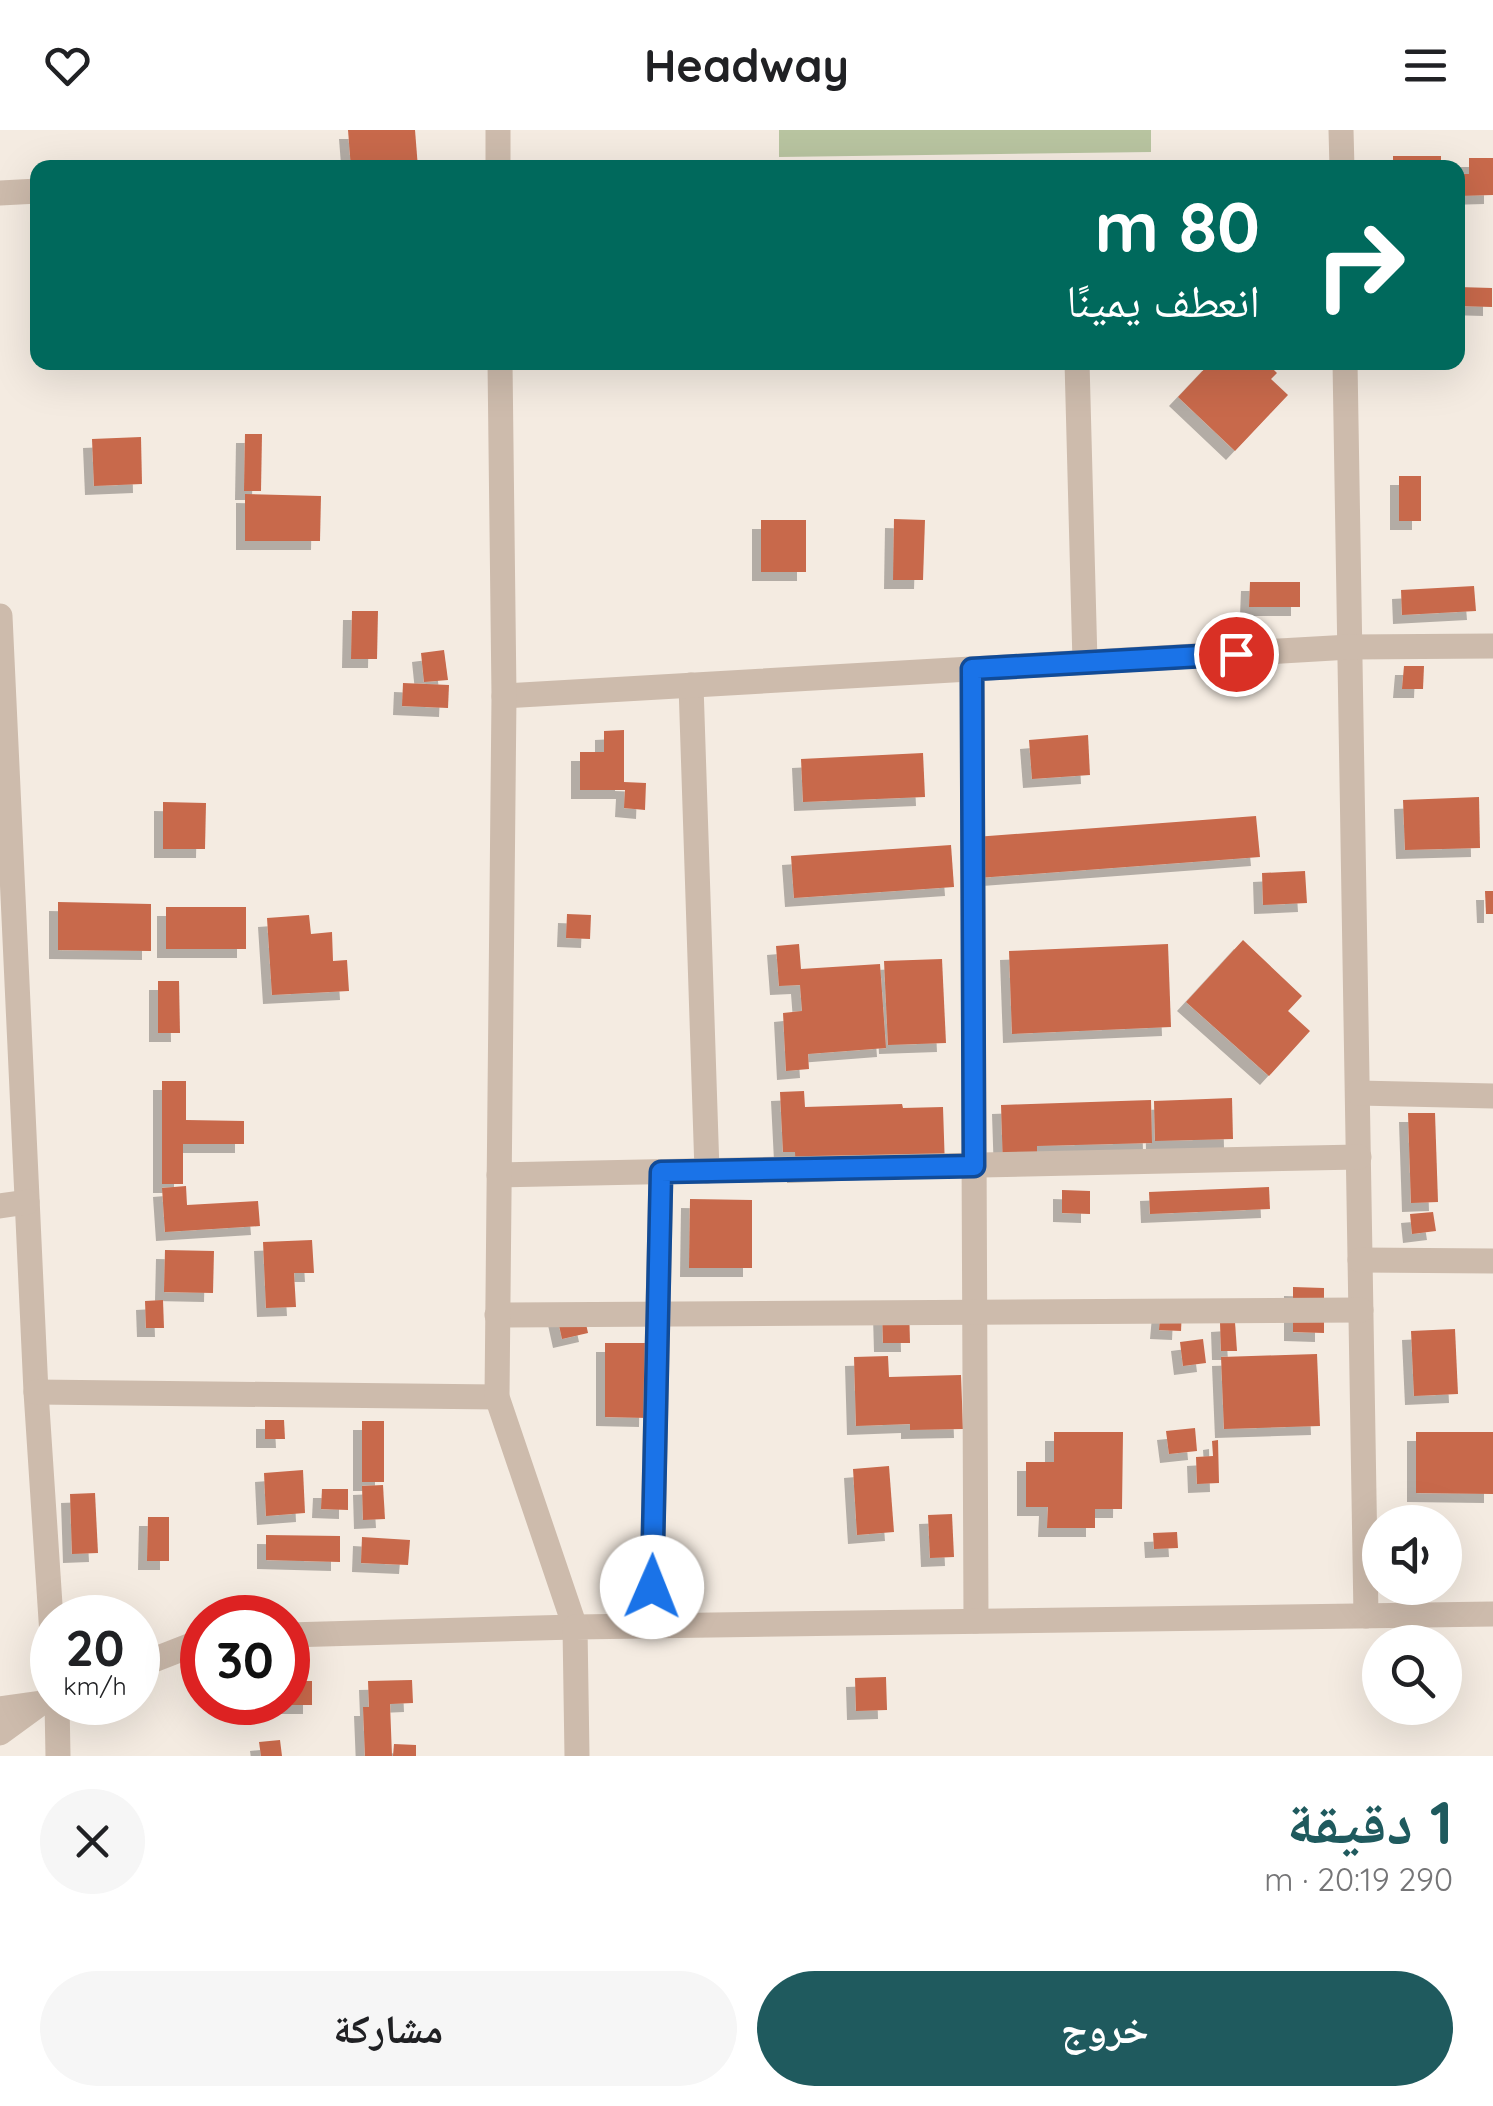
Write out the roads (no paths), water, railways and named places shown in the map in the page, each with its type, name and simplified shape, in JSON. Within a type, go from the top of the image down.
[{"type":"street","points":[[498,130],[498,160]]},
{"type":"street","points":[[1341,130],[1342,160]]},
{"type":"street","points":[[0,193],[30,191]]},
{"type":"street","points":[[500,370],[504,696],[497,1397],[575,1627],[577,1756]]},
{"type":"street","points":[[1077,370],[1085,662]]},
{"type":"street","points":[[1345,370],[1366,1616]]},
{"type":"street","points":[[0,616],[36,1392],[49,1595]]},
{"type":"street","points":[[504,696],[1350,647],[1493,646]]},
{"type":"street","points":[[972,669],[976,1622]]},
{"type":"street","points":[[691,685],[707,1171]]},
{"type":"street","points":[[1358,1093],[1493,1096]]},
{"type":"street","points":[[499,1175],[1359,1158]]},
{"type":"street","points":[[650,1626],[661,1172]]},
{"type":"street","points":[[0,1206],[27,1202]]},
{"type":"street","points":[[1360,1260],[1493,1261]]},
{"type":"street","points":[[498,1315],[1361,1310]]},
{"type":"street","points":[[36,1392],[497,1397]]},
{"type":"street","points":[[310,1633],[1493,1614]]},
{"type":"street","points":[[0,1708],[30,1704]]},
{"type":"street","points":[[0,1733],[30,1714]]},
{"type":"street","points":[[53,1725],[58,1756]]}]
